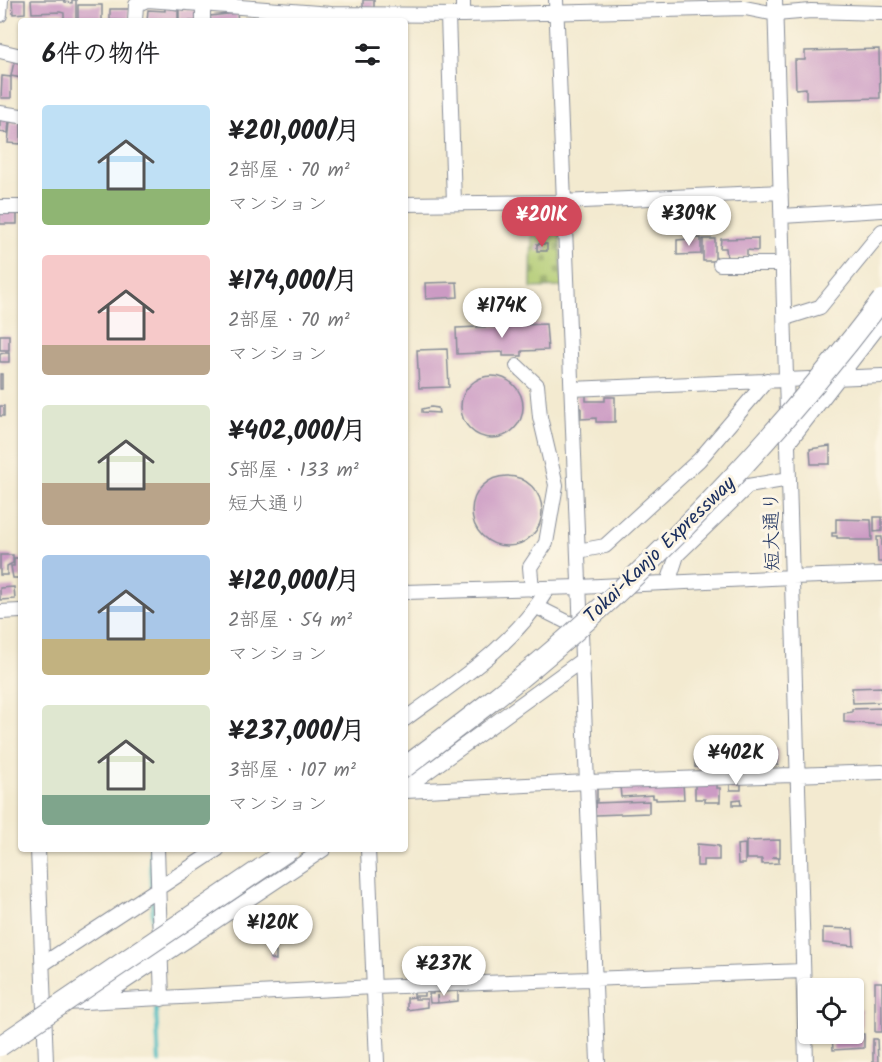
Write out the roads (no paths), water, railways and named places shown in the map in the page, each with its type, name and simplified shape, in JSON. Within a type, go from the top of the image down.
[{"type":"highway","name":"Tokai-Kanjo Expressway","points":[[408,765],[483,708],[572,634],[659,553],[748,462],[834,363],[882,300]]},
{"type":"highway","points":[[0,1046],[286,852]]},
{"type":"street","points":[[0,15],[1,0]]},
{"type":"street","points":[[135,18],[136,5],[148,0],[377,15],[463,15],[556,6],[743,4],[811,11],[882,13]]},
{"type":"street","points":[[377,0],[377,15]]},
{"type":"street","points":[[463,0],[463,15]]},
{"type":"street","points":[[203,4],[203,18]]},
{"type":"street","points":[[556,6],[598,1062]]},
{"type":"street","name":"短大通り","points":[[776,7],[806,1062]]},
{"type":"street","points":[[448,15],[454,203]]},
{"type":"street","points":[[0,51],[18,55]]},
{"type":"street","points":[[0,113],[18,116]]},
{"type":"street","points":[[408,204],[562,202],[781,192]]},
{"type":"street","points":[[0,207],[18,207]]},
{"type":"street","points":[[782,216],[882,210]]},
{"type":"street","points":[[785,318],[820,307],[882,231]]},
{"type":"street","points":[[720,264],[783,264]]},
{"type":"street","points":[[789,442],[882,322]]},
{"type":"street","points":[[517,366],[537,385],[540,417],[556,485],[546,543],[530,567],[532,589]]},
{"type":"street","points":[[570,388],[882,376]]},
{"type":"street","points":[[578,551],[605,546],[699,460],[767,380]]},
{"type":"street","points":[[668,583],[677,555],[748,486],[789,479]]},
{"type":"street","points":[[408,592],[882,574]]},
{"type":"street","points":[[408,717],[500,648],[537,608],[548,588]]},
{"type":"street","points":[[537,608],[581,629]]},
{"type":"street","points":[[0,612],[18,611]]},
{"type":"street","points":[[408,788],[582,660]]},
{"type":"street","points":[[408,790],[882,772]]},
{"type":"street","points":[[38,852],[46,1062]]},
{"type":"street","points":[[157,852],[162,999]]},
{"type":"street","points":[[43,964],[214,852]]},
{"type":"street","points":[[95,1002],[319,852]]},
{"type":"street","points":[[368,852],[377,1062]]},
{"type":"street","points":[[45,1004],[374,987],[803,971]]},
{"type":"waterway","points":[[150,852],[151,887]]},
{"type":"waterway","points":[[152,898],[153,929]]},
{"type":"waterway","points":[[156,1009],[159,1062]]}]
